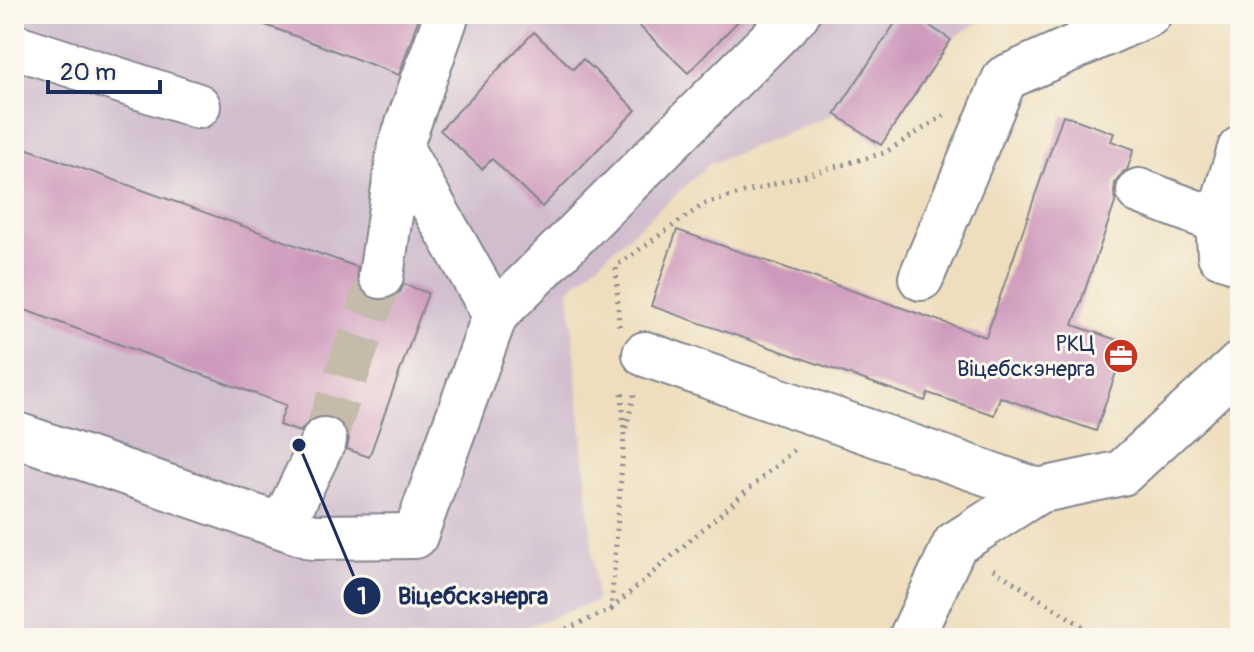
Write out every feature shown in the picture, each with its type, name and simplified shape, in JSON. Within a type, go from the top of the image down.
[{"type":"street","points":[[381,276],[400,147],[447,14]]},
{"type":"street","points":[[14,434],[313,537],[415,536],[495,315],[797,14]]},
{"type":"street","points":[[921,278],[1005,78],[1149,14]]},
{"type":"street","points":[[14,46],[198,106]]},
{"type":"street","points":[[400,147],[495,315]]},
{"type":"street","points":[[1240,149],[1218,221],[1220,255],[1240,262]]},
{"type":"street","points":[[1139,191],[1218,221]]},
{"type":"street","points":[[628,352],[1038,491]]},
{"type":"street","points":[[911,638],[955,544],[1038,491],[1122,473],[1240,364]]},
{"type":"street","points":[[282,526],[324,440]]},
{"type":"path","points":[[611,610],[628,352],[616,266],[704,204],[884,153],[951,111]]},
{"type":"path","points":[[544,638],[611,610],[831,419]]},
{"type":"path","points":[[955,544],[1097,637]]},
{"type":"shaded area","points":[[14,14],[901,14],[835,114],[710,164],[569,289],[597,601],[494,638],[49,638],[14,629]]},
{"type":"shaded area","points":[[912,14],[990,14],[951,40]]},
{"type":"building","points":[[245,14],[420,14],[399,75],[244,17]]},
{"type":"building","points":[[627,14],[745,14],[688,73]]},
{"type":"building","points":[[901,14],[912,14],[951,40],[881,145],[835,114]]},
{"type":"building","points":[[534,32],[573,69],[583,59],[636,110],[542,207],[492,159],[482,169],[440,130]]},
{"type":"building","points":[[1063,115],[1114,133],[1111,141],[1134,149],[1127,170],[1115,183],[1116,200],[1073,325],[1126,343],[1096,431],[1000,397],[994,415],[928,393],[925,401],[651,306],[677,230],[986,337]]},
{"type":"building","points":[[14,144],[357,267],[358,286],[365,295],[377,301],[391,299],[404,284],[428,293],[369,457],[347,449],[349,438],[345,427],[334,417],[323,415],[311,419],[300,432],[279,425],[286,405],[14,306]]},
{"type":"tunnel","points":[[324,440],[381,276]]},
{"type":"place","name":"РКЦ Віцебскэнерга","points":[[1121,356]]},
{"type":"place","name":"Віцебскэнерга","points":[[299,445]]}]
